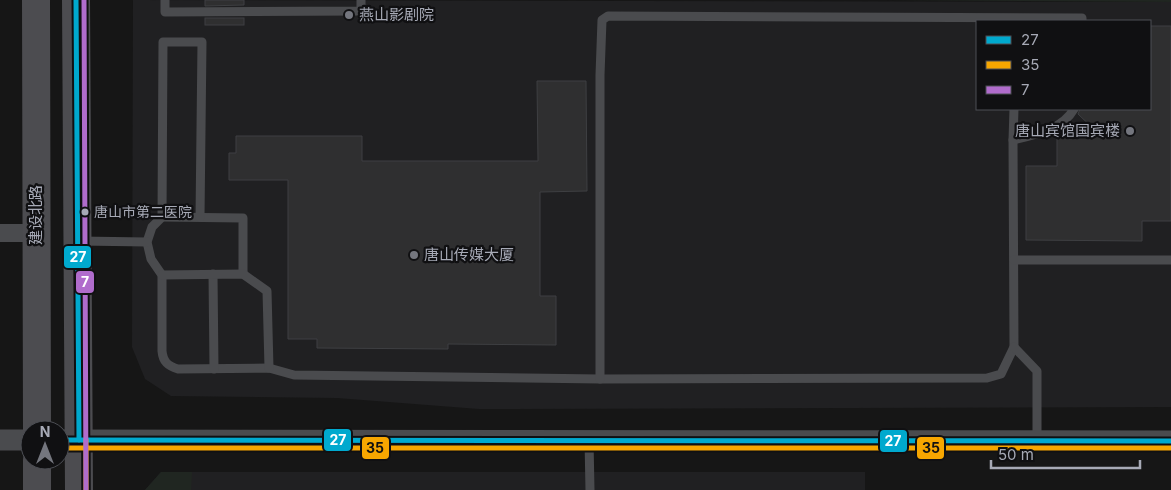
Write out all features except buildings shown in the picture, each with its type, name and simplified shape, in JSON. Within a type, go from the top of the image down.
[{"type":"main road","name":"建设北路","points":[[36,0],[38,420]]},
{"type":"main road","points":[[70,420],[77,241],[76,0]]},
{"type":"main road","points":[[70,446],[78,490]]},
{"type":"main road","points":[[37,470],[37,490]]},
{"type":"street","points":[[0,233],[36,233]]},
{"type":"street","points":[[0,440],[20,440]]},
{"type":"street","points":[[70,440],[1171,441]]},
{"type":"lane","points":[[165,0],[165,12],[361,11],[361,0]]},
{"type":"lane","points":[[600,379],[600,75],[602,20],[608,16],[1082,18],[1082,20]]},
{"type":"lane","points":[[200,217],[202,42],[163,42],[162,217],[152,228],[147,242],[150,259],[162,274],[163,360],[169,366],[178,369],[269,368],[294,375],[600,379],[987,378],[1001,374],[1014,347],[1014,110]]},
{"type":"lane","points":[[1013,140],[1041,133],[1068,119],[1073,110]]},
{"type":"lane","points":[[162,217],[243,218],[243,274]]},
{"type":"lane","points":[[77,241],[147,242]]},
{"type":"lane","points":[[1014,260],[1171,260]]},
{"type":"lane","points":[[162,274],[243,274],[267,291],[269,368]]},
{"type":"lane","points":[[213,274],[214,369]]},
{"type":"lane","points":[[1014,347],[1037,371],[1037,440]]},
{"type":"lane","points":[[589,440],[590,490]]},
{"type":"shaded area","points":[[133,0],[1171,2],[1171,407],[479,409],[337,398],[171,396],[145,379],[132,347]]},
{"type":"shaded area","points":[[886,0],[1171,0],[1171,2]]},
{"type":"shaded area","points":[[161,472],[865,472],[865,490],[145,490]]},
{"type":"shaded area","points":[[161,472],[192,472],[191,490],[145,490]]},
{"type":"transit line","name":"27","points":[[76,0],[79,440]]},
{"type":"transit line","name":"7","points":[[84,0],[86,490]]},
{"type":"transit line","name":"27","points":[[70,440],[1171,441]]},
{"type":"transit line","name":"35","points":[[86,440],[86,490]]},
{"type":"transit line","name":"35","points":[[70,448],[1171,448]]},
{"type":"place","name":"燕山影剧院","points":[[349,15]]},
{"type":"place","name":"唐山宾馆国宾楼","points":[[1130,131]]},
{"type":"place","name":"唐山市第二医院","points":[[85,212]]},
{"type":"place","name":"唐山传媒大厦","points":[[414,255]]}]
